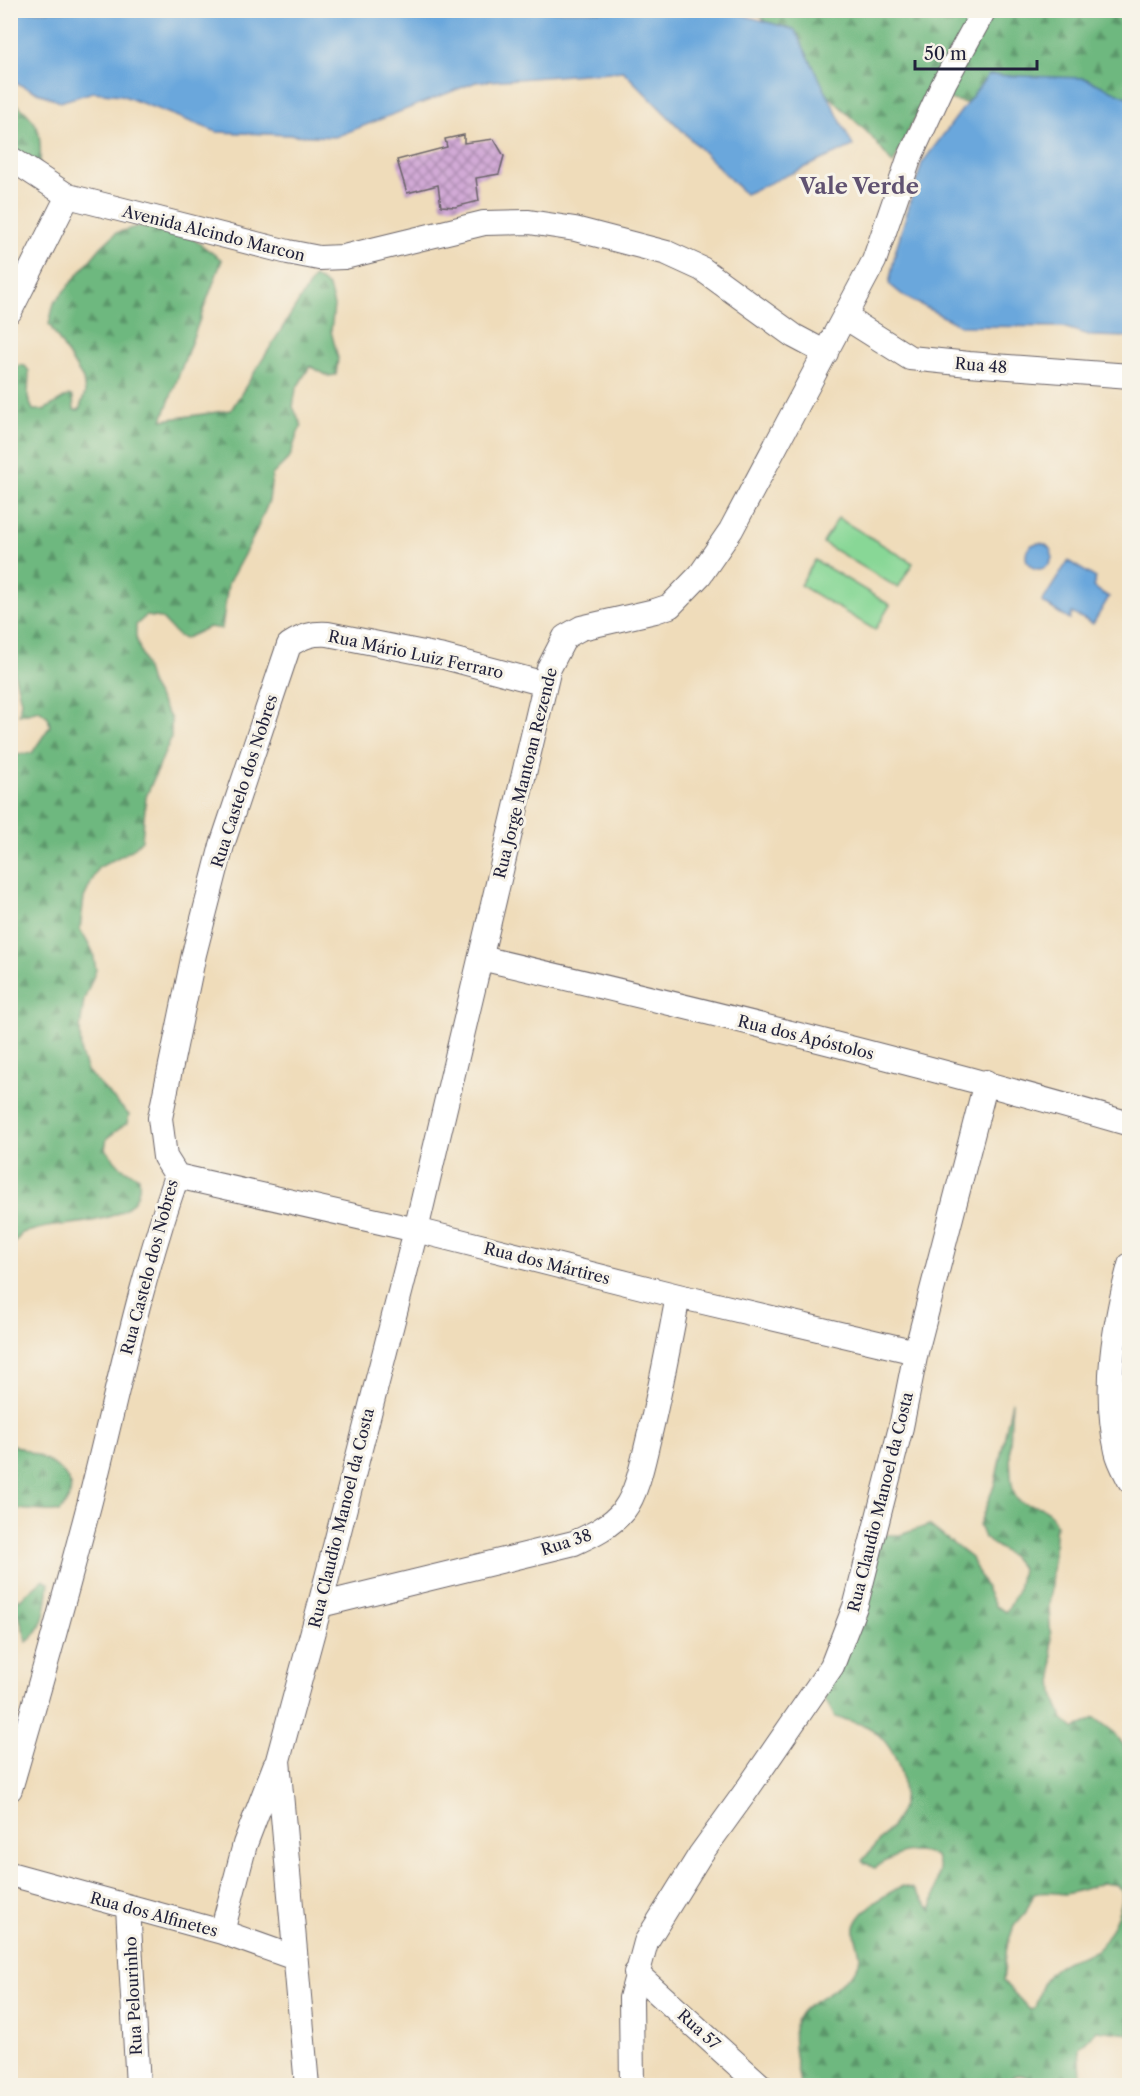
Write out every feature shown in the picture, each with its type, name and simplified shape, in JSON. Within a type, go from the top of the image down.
[{"type":"street","points":[[826,353],[874,261],[909,159],[926,120],[984,10]]},
{"type":"street","name":"Avenida Alcindo Marcon","points":[[10,158],[68,196],[319,258],[344,257],[484,223],[529,222],[575,228],[667,253],[702,268],[794,336],[826,353]]},
{"type":"street","points":[[10,310],[68,196]]},
{"type":"street","name":"Rua 48","points":[[845,317],[910,358],[1130,376]]},
{"type":"street","name":"Rua Jorge Mantoan Rezende","points":[[481,958],[549,668],[565,637],[581,628],[670,606],[700,575],[731,531],[826,353]]},
{"type":"street","name":"Rua Mário Luiz Ferraro","points":[[289,645],[302,636],[315,633],[328,634],[444,657],[545,684]]},
{"type":"street","name":"Rua Castelo dos Nobres","points":[[10,1789],[51,1648],[89,1504],[140,1293],[177,1176],[165,1157],[160,1118],[194,954],[222,845],[289,645]]},
{"type":"street","name":"Rua dos Apóstolos","points":[[481,958],[986,1082],[1130,1124]]},
{"type":"street","name":"Rua Claudio Manoel da Costa","points":[[307,2085],[278,1760],[416,1230],[481,958]]},
{"type":"street","name":"Rua Claudio Manoel da Costa","points":[[632,2085],[631,1998],[646,1942],[700,1855],[832,1666],[856,1604],[901,1427],[916,1352],[986,1082]]},
{"type":"street","name":"Rua dos Mártires","points":[[177,1176],[416,1230],[678,1296],[916,1352]]},
{"type":"street","points":[[1130,1265],[1118,1308],[1110,1401],[1117,1453],[1130,1481]]},
{"type":"street","name":"Rua 38","points":[[320,1605],[574,1543],[595,1534],[612,1521],[624,1509],[639,1479],[662,1382],[678,1296]]},
{"type":"street","points":[[222,1932],[245,1844],[278,1760]]},
{"type":"street","name":"Rua dos Alfinetes","points":[[10,1874],[222,1932],[295,1958]]},
{"type":"street","name":"Rua Pelourinho","points":[[128,1907],[138,2085]]},
{"type":"street","name":"Rua 57","points":[[636,1973],[761,2085]]},
{"type":"green space","points":[[754,11],[1129,11],[1129,125],[948,99],[924,109],[913,121],[893,164],[870,135],[832,99],[821,92],[784,37]]},
{"type":"green space","points":[[10,99],[27,113],[37,127],[40,165],[11,161]]},
{"type":"green space","points":[[139,226],[189,236],[222,260],[162,420],[231,410],[314,277],[329,287],[334,306],[331,331],[338,358],[336,375],[328,376],[310,366],[296,389],[293,407],[302,426],[290,457],[272,475],[269,501],[254,536],[228,584],[222,629],[209,627],[184,639],[161,618],[146,616],[136,625],[136,637],[151,685],[171,719],[171,738],[146,797],[142,840],[132,850],[98,868],[84,898],[80,929],[93,952],[96,970],[84,1000],[80,1029],[81,1054],[87,1071],[129,1115],[127,1123],[107,1138],[105,1149],[122,1168],[139,1177],[138,1192],[132,1203],[123,1211],[96,1220],[22,1233],[11,1248],[11,783],[15,755],[32,753],[50,726],[48,717],[39,710],[19,715],[21,701],[11,660],[10,399],[14,372],[19,365],[25,366],[29,371],[28,398],[33,410],[44,410],[69,395],[73,397],[74,410],[79,410],[85,393],[83,379],[49,324],[54,303],[101,247],[116,233]]},
{"type":"green space","points":[[838,518],[913,563],[898,588],[823,543]]},
{"type":"green space","points":[[815,560],[890,605],[875,630],[800,585]]},
{"type":"green space","points":[[1012,1401],[1010,1453],[1014,1494],[1023,1503],[1038,1506],[1047,1511],[1056,1524],[1049,1608],[1054,1694],[1063,1719],[1075,1729],[1095,1718],[1115,1733],[1129,1753],[1129,2034],[1097,2030],[1079,2048],[1081,2075],[1087,2085],[1040,2085],[1031,2078],[1021,2075],[1013,2076],[1009,2085],[800,2086],[794,2044],[795,2023],[806,2007],[833,1989],[857,1967],[860,1957],[855,1927],[862,1914],[875,1902],[903,1886],[913,1889],[932,1910],[939,1869],[936,1856],[917,1852],[903,1853],[874,1868],[862,1861],[897,1818],[902,1807],[902,1780],[893,1754],[876,1733],[866,1726],[835,1717],[825,1699],[829,1669],[882,1535],[900,1535],[929,1525],[971,1558],[995,1606],[1006,1612],[1018,1590],[1022,1569],[1012,1557],[984,1538],[979,1525],[995,1483]],"holes":[[[1102,1883],[1117,1885],[1122,1893],[1122,1899],[1104,1941],[1095,1951],[1068,1961],[1053,1970],[1044,1983],[1035,2008],[1030,2010],[1003,1981],[1007,1946],[1014,1926],[1026,1912],[1034,1894],[1045,1892],[1067,1894]]]},
{"type":"green space","points":[[11,1444],[48,1461],[67,1478],[70,1488],[68,1499],[59,1512],[16,1509],[11,1502]]},
{"type":"green space","points":[[42,1580],[49,1583],[44,1616],[38,1630],[27,1642],[19,1615],[11,1609],[11,1594],[19,1600]]},
{"type":"water","points":[[10,11],[729,11],[795,30],[853,146],[745,194],[623,71],[476,82],[335,137],[217,132],[121,95],[93,92],[60,102],[11,81]]},
{"type":"water","points":[[988,75],[1084,78],[1129,98],[1129,337],[1092,336],[1063,327],[961,326],[904,296],[889,284],[896,249],[922,163]]},
{"type":"water","points":[[1039,543],[1048,547],[1052,556],[1048,565],[1039,569],[1030,565],[1026,556],[1030,547]]},
{"type":"water","points":[[1068,561],[1096,578],[1093,587],[1109,597],[1093,624],[1072,613],[1070,620],[1042,602]]},
{"type":"building","points":[[464,135],[464,143],[494,139],[504,156],[499,174],[476,178],[479,201],[455,207],[441,206],[438,185],[407,193],[397,160],[447,147],[445,139]]},
{"type":"district","name":"Vale Verde","points":[[859,186]]}]
